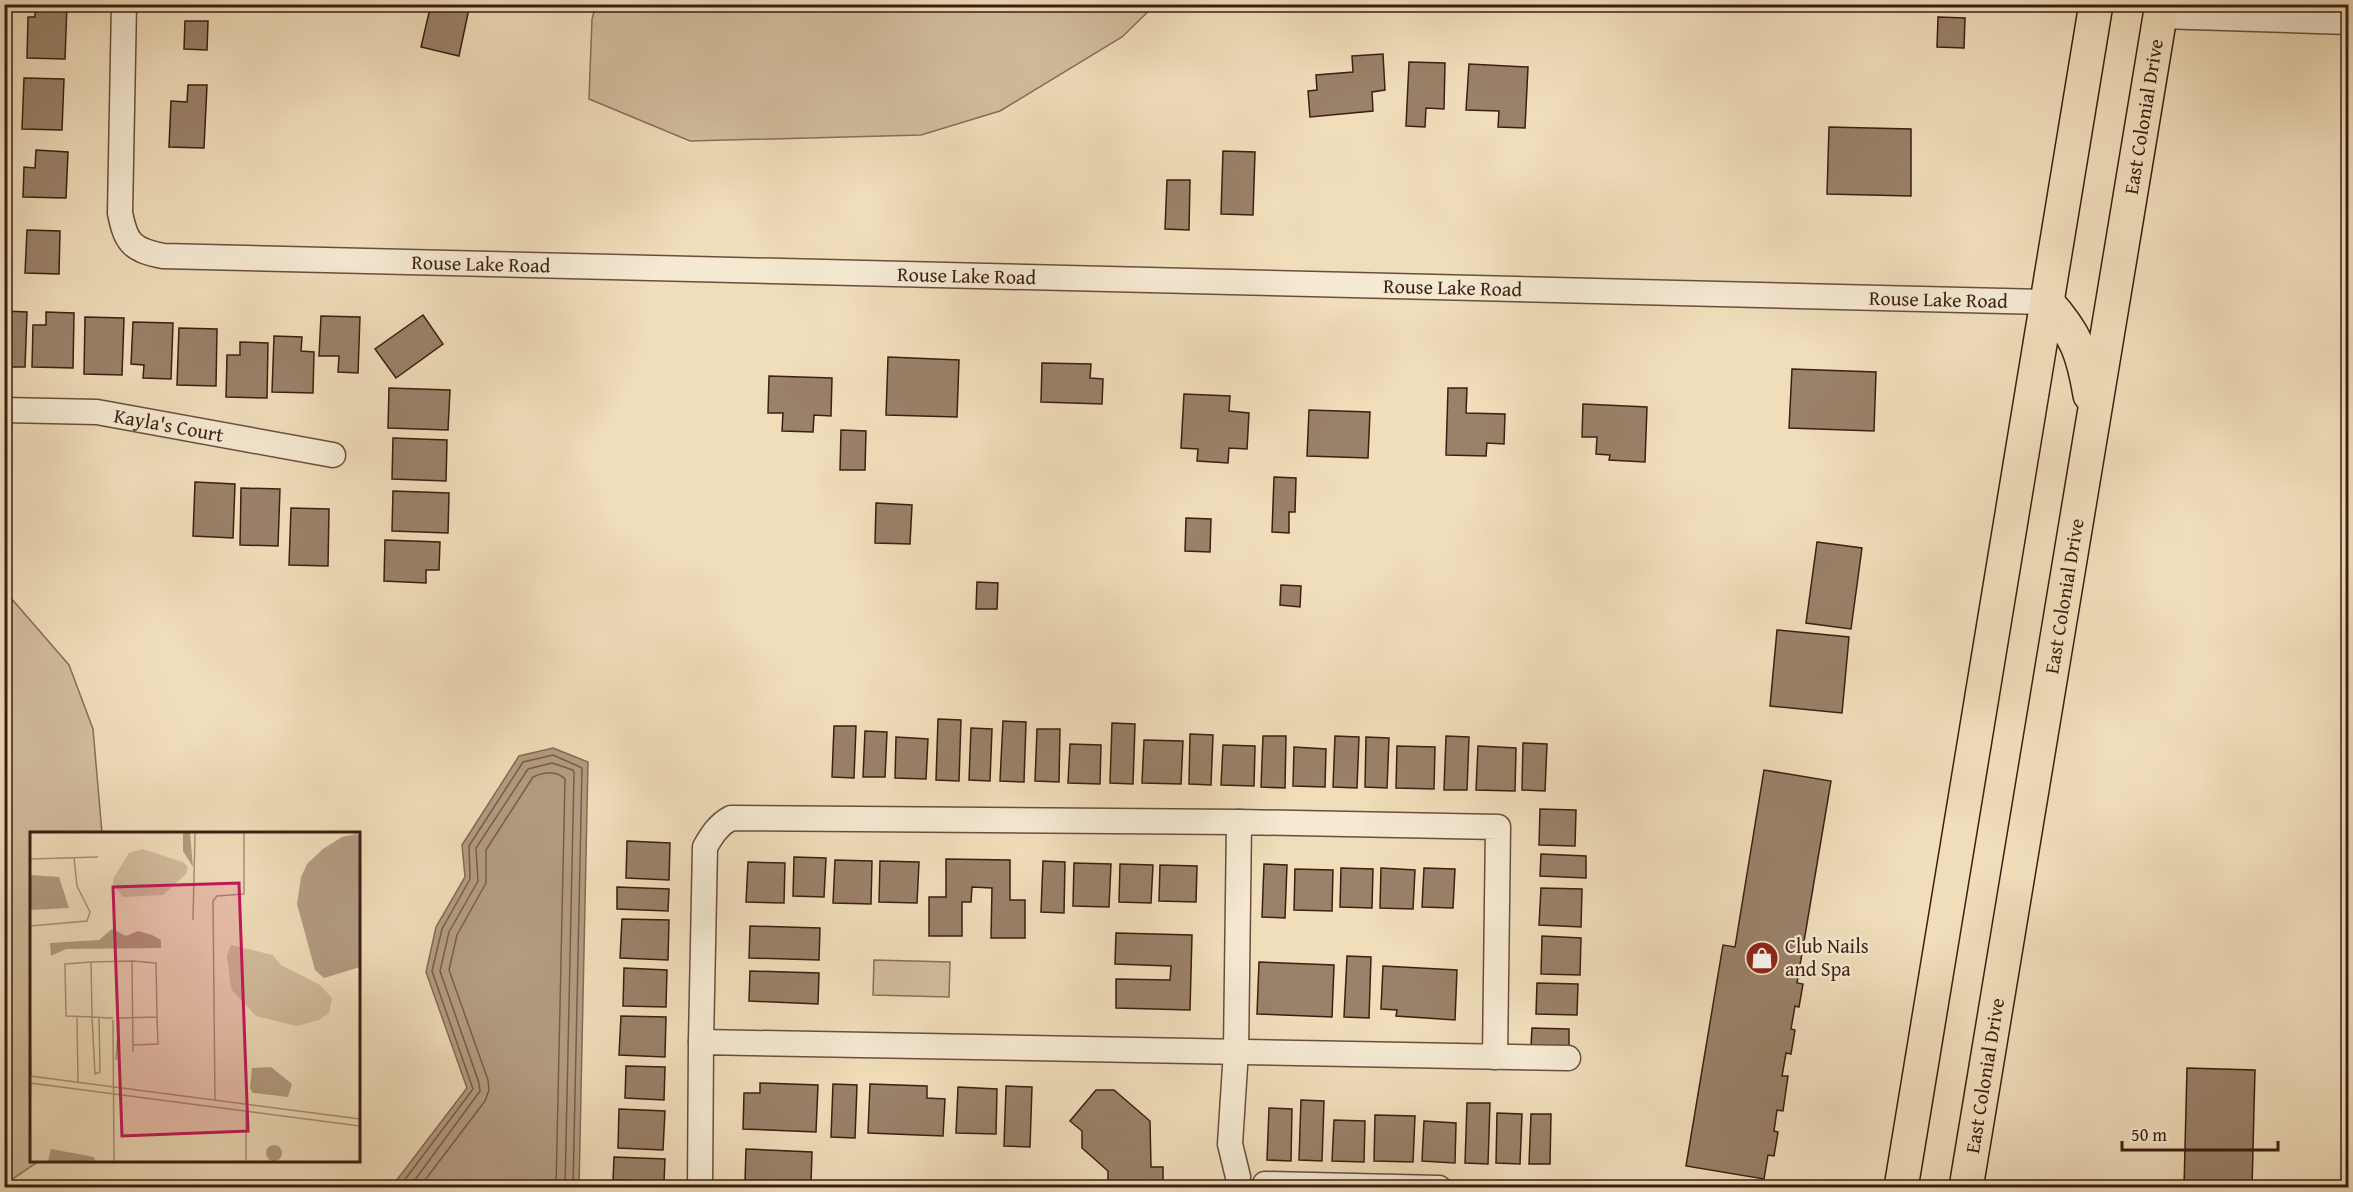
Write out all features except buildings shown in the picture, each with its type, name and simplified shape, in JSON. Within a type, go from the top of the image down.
[{"type":"highway","points":[[1901,1188],[2097,4]]},
{"type":"highway","name":"East Colonial Drive","points":[[1966,1188],[2094,417],[2156,8]]},
{"type":"highway","points":[[2048,302],[2067,324],[2084,359],[2094,417]]},
{"type":"street","name":"Rouse Lake Road","points":[[124,4],[120,213],[124,232],[132,244],[143,252],[163,256],[2048,302]]},
{"type":"street","points":[[2156,8],[2349,22]]},
{"type":"street","name":"Kayla's Court","points":[[4,410],[97,412],[333,455]]},
{"type":"street","points":[[699,1188],[705,847],[713,833],[723,822],[731,818],[1239,822],[1498,827],[1495,1057]]},
{"type":"street","points":[[1239,822],[1236,1051],[1230,1182],[1254,1179],[1266,1186],[1439,1188]]},
{"type":"street","points":[[701,1042],[1568,1058]]},
{"type":"shaded area","points":[[596,4],[1155,5],[1122,37],[1000,111],[921,135],[690,141],[589,99],[592,19]]},
{"type":"shaded area","points":[[4,590],[69,665],[93,729],[102,832],[30,832],[30,1162],[38,1162],[5,1184]]},
{"type":"shaded area","points":[[874,960],[950,962],[949,997],[873,995]]},
{"type":"water","points":[[553,748],[588,762],[579,1187],[396,1187],[396,1181],[467,1088],[426,972],[436,927],[465,877],[462,845],[519,756]]},
{"type":"place","name":"Club Nails and Spa","points":[[1762,958]]}]
